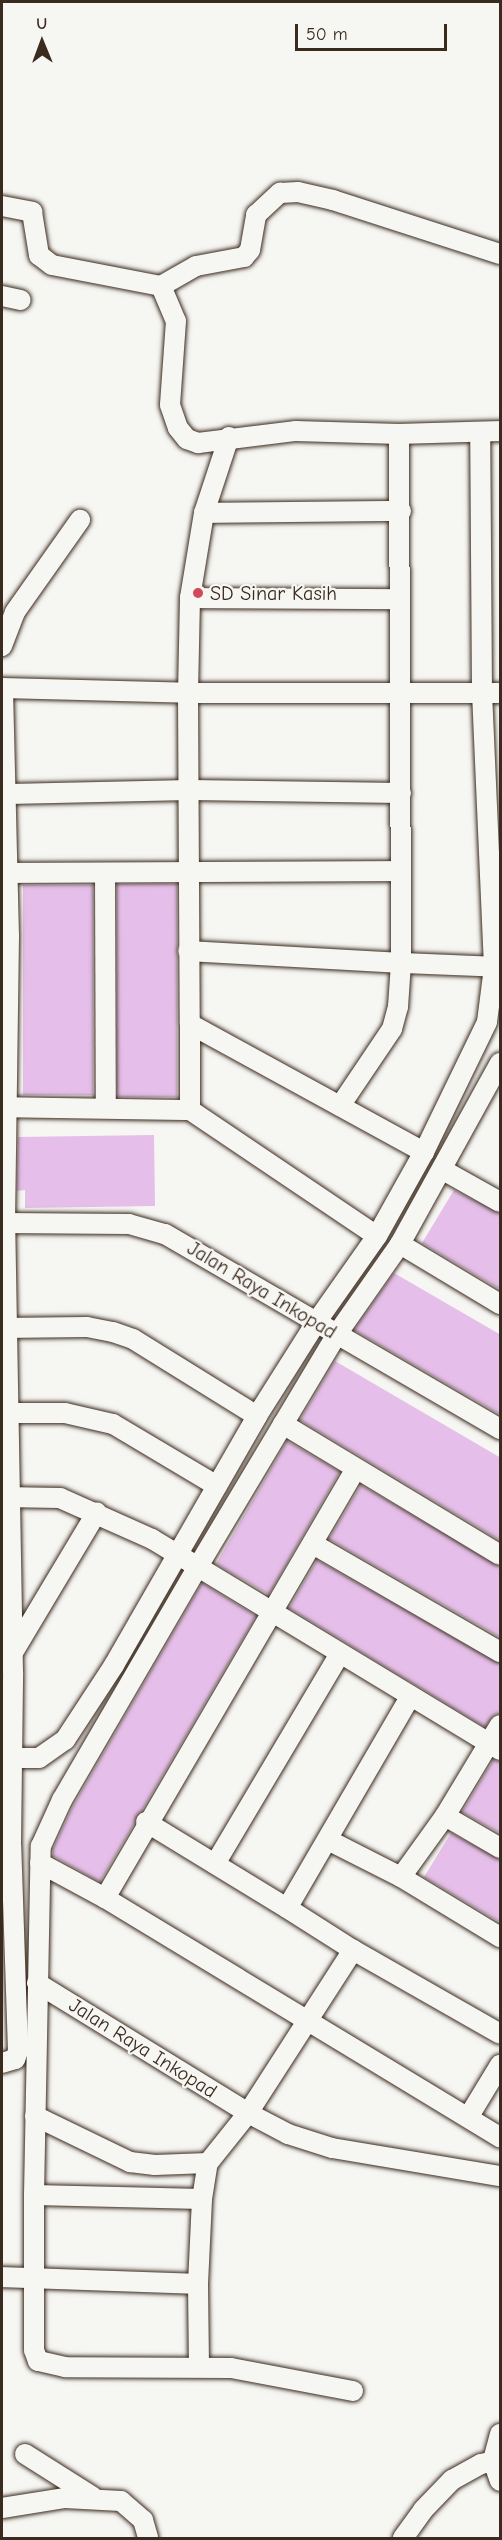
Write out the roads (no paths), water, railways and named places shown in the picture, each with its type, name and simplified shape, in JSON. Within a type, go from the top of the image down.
[{"type":"street","points":[[2,206],[32,212],[39,255],[51,264],[161,286],[196,266],[244,257],[250,250],[256,215],[280,193],[298,192],[333,200],[501,254]]},
{"type":"street","points":[[161,286],[176,321],[170,405],[178,428],[187,439],[198,443],[229,437],[296,432],[399,434],[501,431]]},
{"type":"street","points":[[6,1758],[39,1758],[65,1740],[177,1555],[257,1416],[317,1321],[377,1236],[424,1152],[487,1022],[497,967],[491,693],[480,432]]},
{"type":"street","points":[[340,1106],[392,1029],[398,1007],[401,871],[399,434]]},
{"type":"street","points":[[190,1110],[188,693],[190,598],[204,513],[229,437]]},
{"type":"street","points":[[204,513],[401,511]]},
{"type":"street","points":[[2,646],[15,612],[80,520]]},
{"type":"street","points":[[190,598],[400,599]]},
{"type":"street","points":[[2,2063],[18,2055],[9,1952],[6,1845],[9,1666],[3,1223],[5,936],[9,873],[9,794],[2,688],[188,693],[491,693]]},
{"type":"street","points":[[9,794],[190,790],[401,793]]},
{"type":"street","points":[[9,873],[401,871]]},
{"type":"street","points":[[105,873],[106,1107]]},
{"type":"street","points":[[188,951],[497,967]]},
{"type":"street","points":[[190,1024],[424,1152]]},
{"type":"street","points":[[353,2391],[258,2371],[199,2366],[65,2367],[38,2361],[34,2350],[33,2278],[40,1863],[49,1824],[197,1568],[337,1334],[400,1244],[501,1063]]},
{"type":"street","points":[[4,1107],[190,1110],[377,1236]]},
{"type":"street","points":[[442,1170],[501,1203]]},
{"type":"street","name":"Jalan Raya Inkopad","points":[[3,1223],[103,1222],[146,1227],[188,1245],[501,1429]]},
{"type":"street","points":[[400,1244],[501,1304]]},
{"type":"street","points":[[5,1328],[87,1327],[123,1336],[257,1416]]},
{"type":"street","points":[[6,1413],[65,1413],[113,1424],[217,1486]]},
{"type":"street","points":[[283,1424],[501,1555]]},
{"type":"street","points":[[105,1898],[146,1822],[273,1614],[356,1469]]},
{"type":"street","points":[[6,1497],[60,1498],[96,1512],[177,1555],[339,1655],[495,1747]]},
{"type":"street","points":[[9,1666],[96,1512]]},
{"type":"street","points":[[313,1544],[501,1652]]},
{"type":"street","points":[[215,1864],[339,1655]]},
{"type":"street","points":[[288,1908],[410,1697]]},
{"type":"street","points":[[401,1877],[495,1747],[501,1725]]},
{"type":"street","points":[[445,1816],[501,1848]]},
{"type":"street","points":[[146,1822],[353,1950],[501,2034]]},
{"type":"street","points":[[328,1840],[401,1877],[501,1937]]},
{"type":"street","points":[[40,1863],[105,1898],[501,2137]]},
{"type":"street","points":[[199,2366],[198,2284],[202,2199],[208,2163],[248,2113],[353,1950]]},
{"type":"street","points":[[9,1952],[37,1953]]},
{"type":"street","name":"Jalan Raya Inkopad","points":[[38,1983],[248,2113],[288,2133],[332,2148],[501,2176]]},
{"type":"street","points":[[469,2116],[501,2066]]},
{"type":"street","points":[[35,2116],[130,2162],[155,2165],[208,2163]]},
{"type":"street","points":[[34,2196],[202,2199]]},
{"type":"street","points":[[2,2277],[198,2284]]},
{"type":"street","points":[[501,2434],[497,2460],[501,2481]]},
{"type":"street","points":[[25,2454],[93,2497]]},
{"type":"street","points":[[404,2538],[423,2510],[452,2480],[497,2460]]},
{"type":"street","points":[[2,2508],[93,2497],[121,2501],[135,2509],[143,2520],[148,2538]]},
{"type":"place","name":"SD Sinar Kasih","points":[[198,593]]}]
